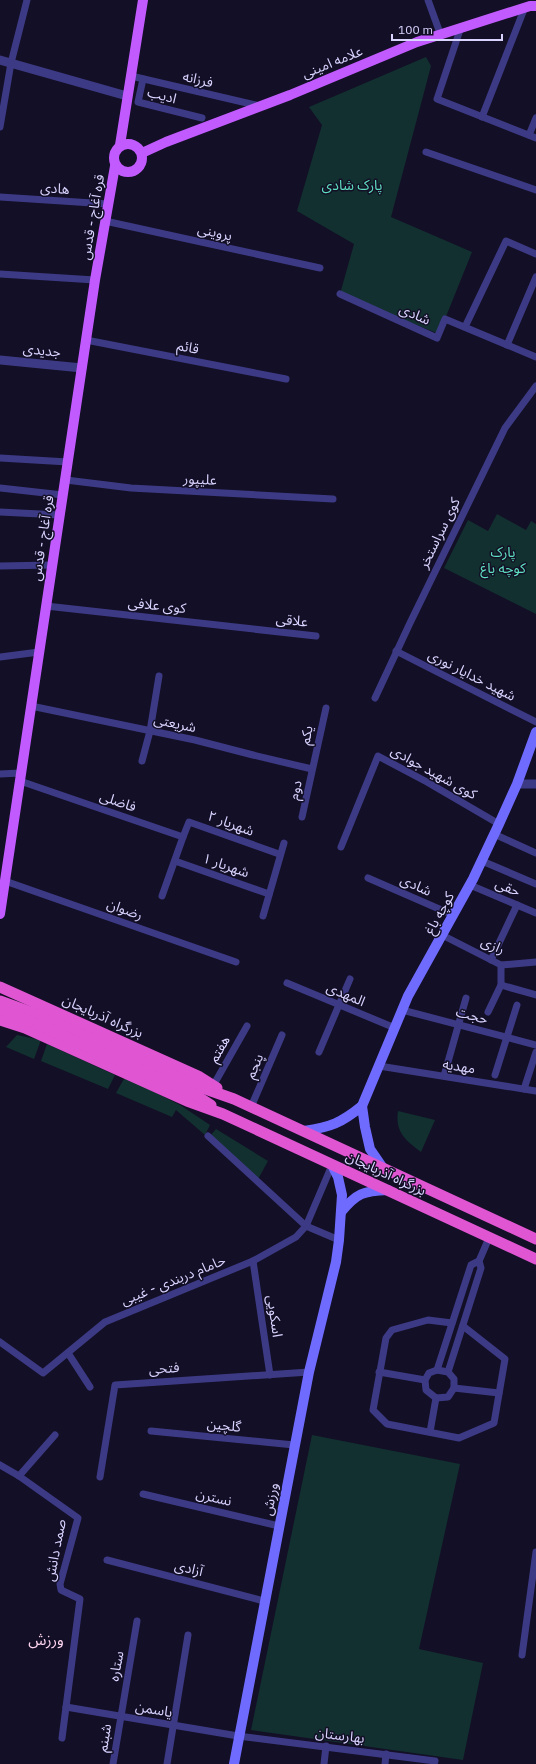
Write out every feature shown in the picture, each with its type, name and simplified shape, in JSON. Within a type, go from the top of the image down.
[{"type":"highway","name":"بزرگراه آذربایجان","points":[[0,987],[31,1016],[197,1086],[234,1099],[536,1239]]},
{"type":"highway","points":[[0,991],[0,1001]]},
{"type":"highway","name":"بزرگراه آذربایجان","points":[[0,1001],[194,1094],[223,1114],[536,1259]]},
{"type":"highway","name":"بزرگراه آذربایجان","points":[[0,1009],[31,1016],[198,1076],[234,1099]]},
{"type":"highway","name":"بزرگراه آذربایجان","points":[[0,1020],[31,1016]]},
{"type":"main road","points":[[120,145],[143,0]]},
{"type":"main road","name":"علامه امینی","points":[[142,153],[166,142],[440,34],[525,7],[536,6]]},
{"type":"main road","points":[[128,143],[137,146],[142,153],[142,162],[137,170],[129,173],[121,172],[115,166],[113,159],[114,151],[120,145],[128,143]]},
{"type":"main road","name":"قره آغاج - قدس","points":[[0,914],[95,280],[115,166]]},
{"type":"main road","name":"کوچه باغ","points":[[362,1106],[408,996],[470,885],[518,784],[536,732]]},
{"type":"main road","points":[[304,1132],[328,1128],[346,1119],[362,1106]]},
{"type":"main road","points":[[362,1106],[370,1149],[383,1168]]},
{"type":"main road","name":"ورزش","points":[[234,1764],[238,1736],[308,1372],[336,1262],[342,1195],[338,1177],[332,1165]]},
{"type":"main road","points":[[341,1212],[358,1195],[366,1192],[388,1190]]},
{"type":"street","points":[[0,127],[11,63],[27,0]]},
{"type":"street","points":[[428,0],[440,34]]},
{"type":"street","points":[[482,117],[525,7]]},
{"type":"street","points":[[461,27],[437,100],[536,138]]},
{"type":"street","points":[[0,60],[127,96]]},
{"type":"street","name":"فرزانه","points":[[130,76],[260,106]]},
{"type":"street","name":"ادیب","points":[[143,79],[138,102],[202,118]]},
{"type":"street","points":[[529,135],[536,118]]},
{"type":"street","points":[[426,152],[536,190]]},
{"type":"street","name":"هادی","points":[[0,197],[108,204]]},
{"type":"street","name":"پروینی","points":[[105,221],[320,268]]},
{"type":"street","points":[[465,327],[506,241],[536,254]]},
{"type":"street","points":[[0,274],[95,280]]},
{"type":"street","points":[[507,345],[536,277]]},
{"type":"street","name":"شادی","points":[[340,294],[437,338],[445,319],[536,358]]},
{"type":"street","name":"قائم","points":[[86,340],[286,379]]},
{"type":"street","name":"جدیدی","points":[[0,360],[82,368]]},
{"type":"street","name":"کوی سراستخر","points":[[375,698],[396,651],[505,428],[536,386]]},
{"type":"street","points":[[0,458],[68,462]]},
{"type":"street","name":"علیپور","points":[[66,480],[131,488],[333,499]]},
{"type":"street","points":[[0,488],[63,495]]},
{"type":"street","points":[[0,512],[60,515]]},
{"type":"street","points":[[0,566],[52,565]]},
{"type":"street","name":"کوی علافی","points":[[46,606],[265,630]]},
{"type":"street","name":"علاقی","points":[[265,630],[316,636]]},
{"type":"street","name":"شهید خدایار نوری","points":[[396,651],[536,722]]},
{"type":"street","points":[[0,657],[39,652]]},
{"type":"street","points":[[142,761],[150,730],[159,676]]},
{"type":"street","name":"شریعتی","points":[[31,706],[195,740],[312,769]]},
{"type":"street","name":"یکم","points":[[312,769],[326,708]]},
{"type":"street","name":"کوی شهید جوادی","points":[[341,846],[378,756],[427,782],[499,824]]},
{"type":"street","name":"دوم","points":[[302,817],[312,769]]},
{"type":"street","points":[[0,774],[20,777]]},
{"type":"street","name":"فاضلی","points":[[20,777],[184,837]]},
{"type":"street","points":[[518,784],[536,784]]},
{"type":"street","name":"شهریار ۲","points":[[184,837],[189,822],[280,854]]},
{"type":"street","points":[[494,834],[536,852]]},
{"type":"street","points":[[162,896],[184,837]]},
{"type":"street","points":[[263,916],[284,843]]},
{"type":"street","name":"شهریار ۱","points":[[175,861],[269,894]]},
{"type":"street","points":[[482,861],[536,884]]},
{"type":"street","name":"شادی","points":[[368,878],[453,915]]},
{"type":"street","name":"رضوان","points":[[5,881],[236,962]]},
{"type":"street","name":"حقی","points":[[470,885],[536,913]]},
{"type":"street","points":[[491,960],[517,905]]},
{"type":"street","name":"رازی","points":[[442,935],[501,965],[536,962]]},
{"type":"street","points":[[488,1012],[502,985],[501,965]]},
{"type":"street","points":[[319,1052],[350,979]]},
{"type":"street","name":"المهدی","points":[[287,983],[395,1028]]},
{"type":"street","points":[[502,985],[536,995]]},
{"type":"street","points":[[444,1076],[466,998]]},
{"type":"street","points":[[495,1075],[517,1005]]},
{"type":"street","name":"حجت","points":[[402,1010],[536,1045]]},
{"type":"street","name":"هفتم","points":[[213,1086],[247,1026]]},
{"type":"street","name":"پنجم","points":[[251,1107],[282,1035]]},
{"type":"street","points":[[524,1089],[536,1052]]},
{"type":"street","name":"مهدیه","points":[[379,1066],[536,1091]]},
{"type":"street","points":[[208,1136],[306,1226],[339,1240]]},
{"type":"street","name":"حامام دربندی - غیبی","points":[[0,1342],[43,1373],[105,1322],[254,1261],[296,1237],[306,1226],[332,1165]]},
{"type":"street","points":[[448,1372],[481,1268],[479,1261],[488,1238]]},
{"type":"street","name":"اسکویی","points":[[254,1261],[270,1375]]},
{"type":"street","points":[[437,1370],[471,1265],[479,1261]]},
{"type":"street","points":[[452,1323],[428,1320],[392,1330],[386,1338],[373,1410],[387,1424],[459,1438],[494,1424],[505,1359],[463,1326]]},
{"type":"street","points":[[68,1353],[90,1386]]},
{"type":"street","points":[[437,1370],[448,1372],[454,1379],[454,1388],[448,1397],[436,1398],[426,1390],[425,1380],[429,1373],[437,1370]]},
{"type":"street","name":"فتحی","points":[[100,1477],[115,1384],[308,1372]]},
{"type":"street","points":[[379,1372],[425,1380]]},
{"type":"street","points":[[454,1388],[499,1393]]},
{"type":"street","points":[[430,1432],[436,1398]]},
{"type":"street","name":"گلچین","points":[[151,1431],[294,1445]]},
{"type":"street","points":[[20,1476],[55,1435]]},
{"type":"street","name":"صمد دانش","points":[[0,1465],[20,1476],[78,1518],[60,1584],[61,1590],[80,1599],[62,1738]]},
{"type":"street","name":"نسترن","points":[[143,1494],[279,1526]]},
{"type":"street","points":[[522,1655],[536,1552]]},
{"type":"street","name":"آزادی","points":[[107,1560],[264,1601]]},
{"type":"street","name":"ستاره","points":[[121,1716],[137,1621]]},
{"type":"street","points":[[167,1764],[188,1635]]},
{"type":"street","name":"یاسمن","points":[[66,1707],[238,1736]]},
{"type":"street","name":"شبنم","points":[[113,1764],[121,1716]]},
{"type":"street","name":"بهارستان","points":[[238,1736],[435,1761],[434,1764]]},
{"type":"street","points":[[324,1764],[326,1746]]},
{"type":"street","points":[[385,1764],[386,1754]]},
{"type":"green space","name":"پارک شادی","points":[[426,57],[431,66],[391,217],[472,252],[439,334],[340,294],[354,244],[297,211],[322,125],[309,107]]},
{"type":"green space","name":"پارک کوچه باغ","points":[[497,514],[526,530],[531,521],[536,524],[536,614],[444,568],[468,520],[488,531]]},
{"type":"green space","points":[[17,1035],[41,1040],[34,1059],[6,1047]]},
{"type":"green space","points":[[47,1044],[115,1075],[108,1089],[41,1061]]},
{"type":"green space","points":[[125,1077],[180,1105],[210,1125],[205,1135],[176,1110],[172,1117],[116,1093]]},
{"type":"green space","points":[[398,1111],[435,1120],[421,1152],[402,1135],[398,1125]]},
{"type":"green space","points":[[216,1129],[268,1161],[257,1181],[209,1137]]},
{"type":"green space","points":[[312,1435],[460,1464],[419,1649],[483,1663],[463,1760],[251,1730]]},
{"type":"district","name":"ورزش","points":[[46,1639]]}]
